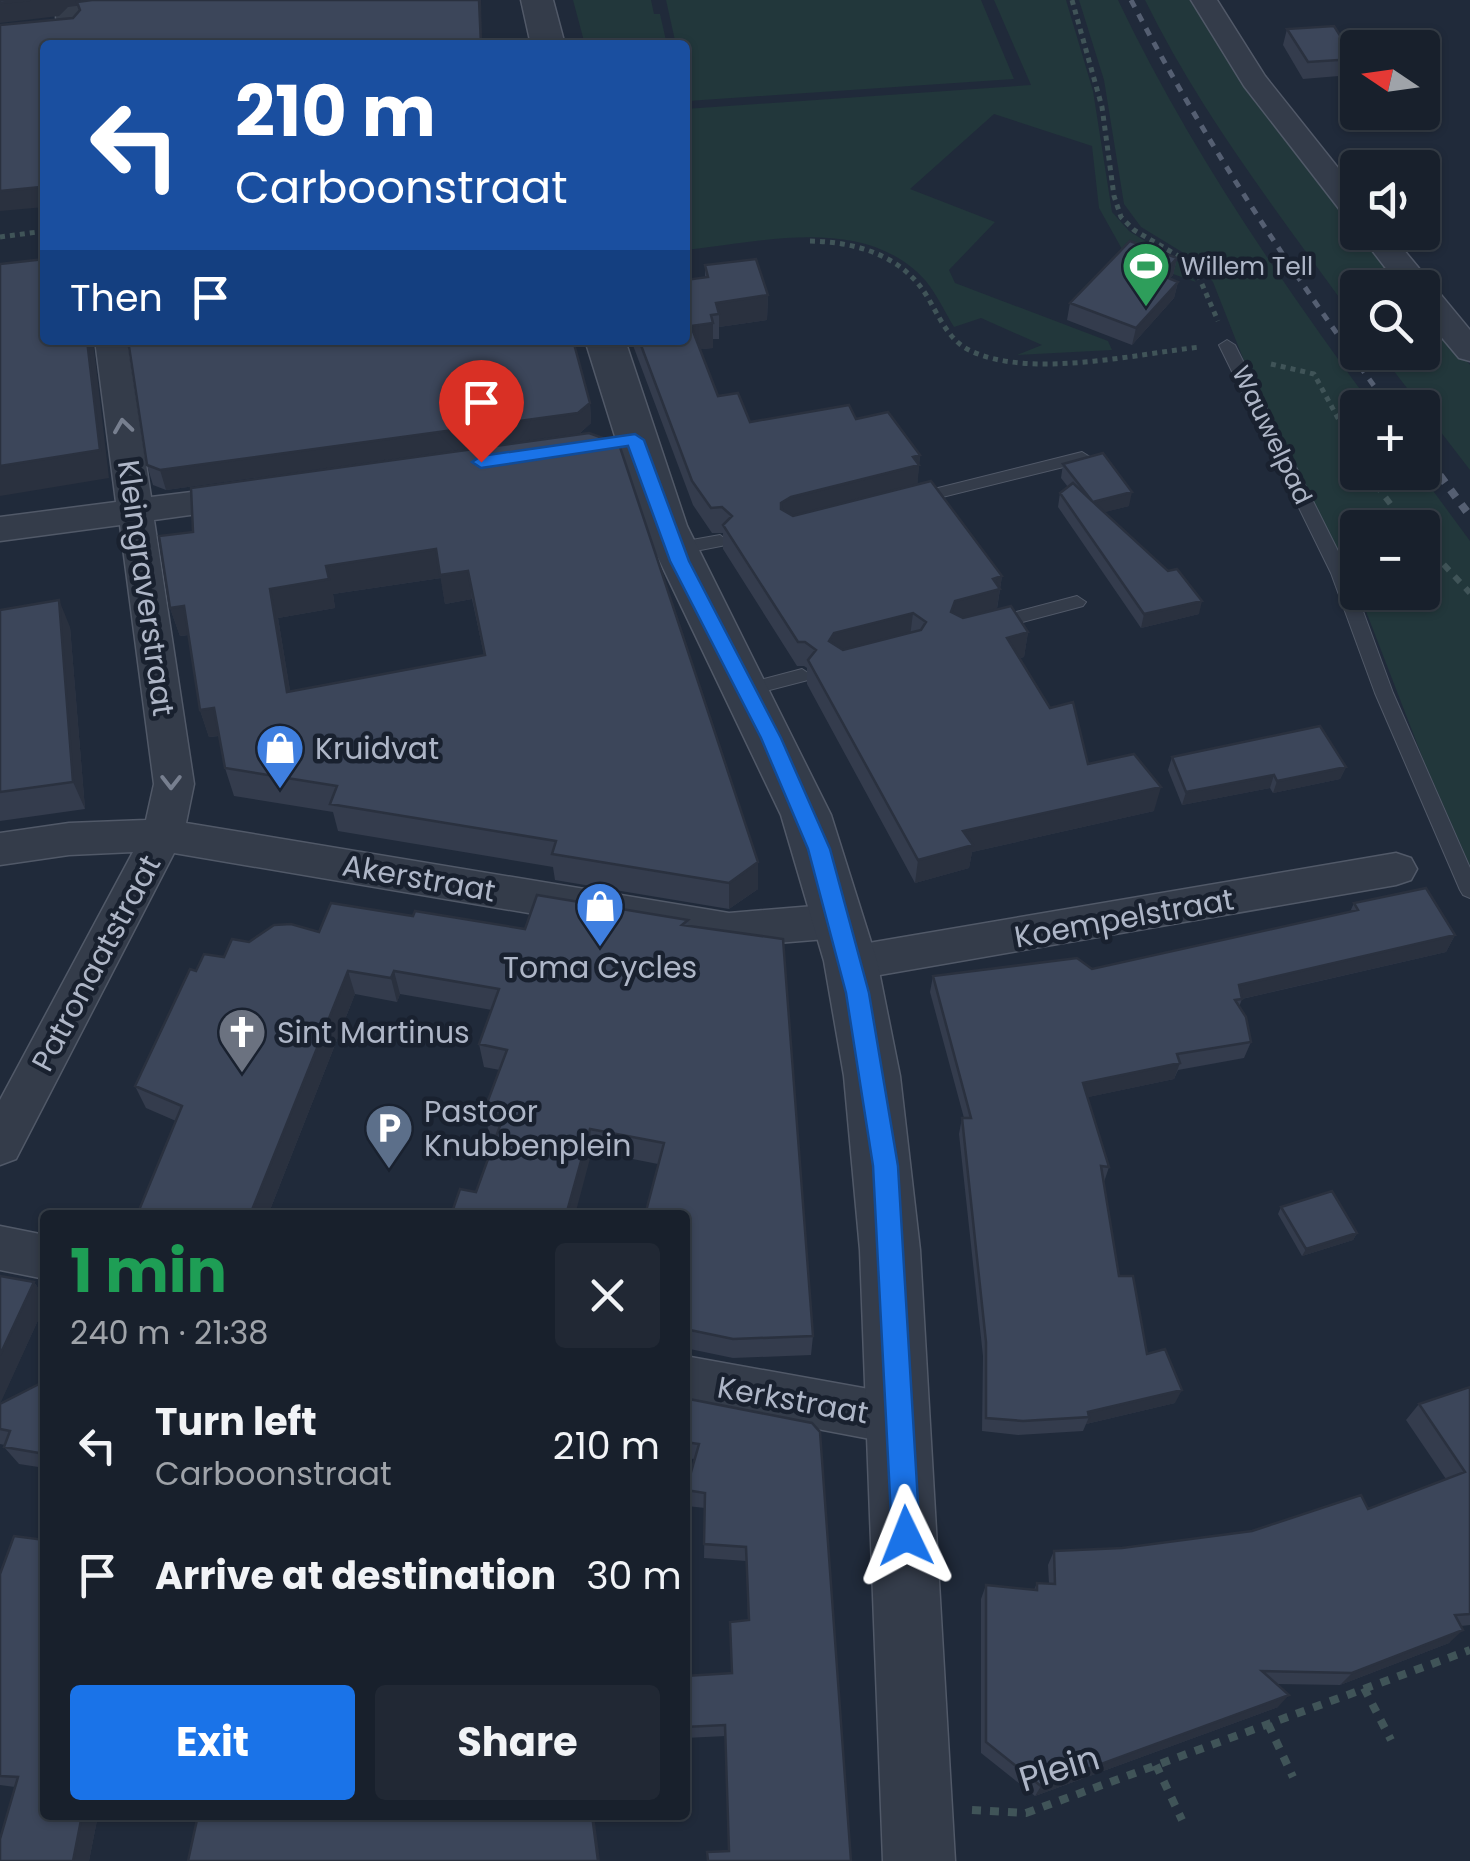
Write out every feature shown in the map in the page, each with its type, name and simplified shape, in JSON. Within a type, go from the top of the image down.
[{"type":"street","points":[[537,0],[547,40]]},
{"type":"street","points":[[1204,0],[1254,80],[1340,190]]},
{"type":"street","points":[[1388,250],[1404,270]]},
{"type":"street","points":[[1440,314],[1470,351]]},
{"type":"street","name":"Kleingraverstraat","points":[[113,345],[174,784],[163,835]]},
{"type":"street","points":[[605,345],[616,442],[675,548],[746,690],[819,849],[845,942],[885,1166],[902,1420],[918,1834]]},
{"type":"street","points":[[0,529],[289,490]]},
{"type":"street","name":"Akerstraat","points":[[0,849],[69,839],[163,835],[728,930],[845,942]]},
{"type":"street","name":"Patronaatstraat","points":[[0,1145],[163,835]]},
{"type":"street","name":"Koempelstraat","points":[[845,942],[1396,869]]},
{"type":"street","points":[[0,1248],[40,1256]]},
{"type":"street","name":"Kerkstraat","points":[[690,1381],[902,1420]]},
{"type":"lane","name":"Wauwelpad","points":[[1231,352],[1340,573],[1384,693],[1470,890]]},
{"type":"lane","points":[[900,503],[1082,457]]},
{"type":"lane","points":[[675,548],[720,542]]},
{"type":"lane","points":[[975,629],[1077,602]]},
{"type":"lane","points":[[746,690],[802,675]]},
{"type":"path","name":"Wauwelpad","points":[[1072,0],[1102,107],[1114,196],[1121,217],[1134,230],[1180,257],[1198,275],[1231,352]]},
{"type":"path","points":[[0,237],[40,233]]},
{"type":"path","points":[[810,241],[853,245],[890,260],[921,286],[952,338],[973,352],[1007,360],[1231,352],[1314,374],[1340,422]]},
{"type":"path","points":[[1380,490],[1395,510]]},
{"type":"path","points":[[1440,561],[1470,592]]},
{"type":"path","name":"Plein","points":[[918,1834],[1026,1812],[1467,1650],[1470,1662]]},
{"type":"path","points":[[1364,1688],[1391,1740]]},
{"type":"path","points":[[1268,1724],[1293,1778]]},
{"type":"path","points":[[1156,1765],[1182,1820]]},
{"type":"green space","points":[[573,0],[651,0],[654,14],[660,14],[666,40],[584,40]]},
{"type":"green space","points":[[666,0],[981,0],[1014,79],[690,101],[690,40],[675,40]]},
{"type":"green space","points":[[994,0],[1066,0],[1093,91],[1112,212],[1129,231],[1180,263],[1196,282],[1127,258],[1099,208],[1092,146],[994,114],[910,189],[995,222],[949,270],[955,283],[1108,341],[1112,350],[1017,355],[1042,345],[981,318],[954,327],[925,280],[901,259],[873,246],[811,237],[690,249],[690,109],[1031,85]]},
{"type":"green space","points":[[1079,0],[1118,0],[1174,107],[1236,210],[1340,361],[1340,370],[1347,370],[1361,390],[1340,390],[1340,490],[1432,490],[1470,541],[1470,866],[1423,759],[1366,610],[1440,610],[1440,510],[1340,510],[1340,556],[1248,371],[1213,282],[1195,260],[1141,227],[1124,204],[1104,80]]},
{"type":"green space","points":[[1145,0],[1193,0],[1250,91],[1340,205],[1340,250],[1376,250],[1393,270],[1340,270],[1340,299],[1217,125]]},
{"type":"green space","points":[[1440,328],[1470,365],[1470,470],[1440,431],[1440,390],[1408,390],[1393,370],[1440,370]]},
{"type":"building","points":[[479,0],[481,40],[40,40],[40,187],[0,191],[0,25],[73,18],[80,10],[77,2]]},
{"type":"building","points":[[1334,26],[1340,35],[1340,60],[1308,62],[1287,29]]},
{"type":"building","points":[[1130,241],[1177,258],[1161,275],[1178,282],[1136,328],[1070,303]]},
{"type":"building","points":[[756,259],[768,295],[716,303],[719,314],[711,315],[713,323],[691,326],[718,396],[738,393],[750,422],[849,405],[856,419],[888,412],[920,455],[913,457],[919,465],[791,497],[781,503],[781,509],[793,516],[931,481],[1002,576],[993,579],[1000,589],[955,601],[951,612],[963,618],[1011,606],[1028,632],[1007,638],[1050,708],[1073,702],[1088,764],[1134,754],[1161,787],[963,831],[973,845],[918,860],[808,660],[816,650],[798,642],[723,525],[732,516],[722,507],[711,508],[692,481],[641,345],[690,345],[690,279],[708,277],[705,265]],"holes":[[[913,613],[926,622],[921,630],[843,650],[829,641],[834,633]]]},
{"type":"building","points":[[40,260],[40,345],[88,345],[100,450],[0,466],[0,264]]},
{"type":"building","points":[[129,345],[574,345],[590,403],[578,413],[160,470],[147,465]]},
{"type":"building","points":[[589,433],[611,441],[620,447],[758,862],[729,883],[552,854],[556,841],[330,804],[337,786],[225,768],[214,708],[200,710],[184,606],[170,608],[159,536],[193,532],[191,488]],"holes":[[[436,549],[440,575],[468,571],[485,655],[287,692],[270,589],[329,579],[326,566]]]},
{"type":"building","points":[[1103,453],[1132,492],[1093,502],[1168,571],[1177,569],[1202,601],[1144,614],[1060,493],[1073,483],[1092,501],[1063,464]]},
{"type":"building","points":[[59,600],[73,782],[0,792],[0,610]]},
{"type":"building","points":[[1320,726],[1346,767],[1277,781],[1274,775],[1186,792],[1172,757]]},
{"type":"building","points":[[1426,888],[1455,935],[1239,985],[1242,999],[1235,1000],[1246,1017],[1251,1042],[1177,1054],[1180,1063],[1083,1083],[1109,1167],[1101,1166],[1119,1276],[1133,1276],[1147,1354],[1165,1349],[1182,1390],[1088,1412],[1089,1417],[1023,1421],[986,1418],[986,1342],[962,1118],[971,1118],[933,976],[1077,958],[1092,969],[1358,910],[1354,903]]},
{"type":"building","points":[[537,895],[688,920],[682,925],[783,939],[813,1336],[733,1339],[690,1330],[690,1210],[646,1210],[664,1143],[590,1129],[567,1210],[453,1210],[460,1189],[476,1192],[504,1115],[484,1111],[507,1050],[479,1044],[499,989],[394,971],[391,978],[348,971],[252,1210],[139,1210],[182,1106],[135,1086],[190,969],[196,971],[204,954],[224,957],[232,939],[249,942],[274,925],[291,924],[319,932],[331,903],[413,916],[415,911],[525,929]]},
{"type":"building","points":[[1332,1191],[1357,1233],[1306,1249],[1281,1207]]},
{"type":"building","points":[[0,1276],[34,1282],[0,1355]]},
{"type":"building","points":[[40,1384],[40,1453],[4,1447],[10,1431],[0,1429],[0,1404]]},
{"type":"building","points":[[1470,1387],[1470,1614],[1455,1615],[1463,1630],[1352,1673],[1262,1671],[1289,1695],[1041,1786],[986,1742],[986,1585],[1037,1590],[1037,1583],[1055,1584],[1054,1551],[1122,1548],[1252,1531],[1361,1495],[1368,1509],[1465,1472],[1419,1404]]},
{"type":"building","points":[[690,1399],[812,1423],[820,1432],[851,1861],[708,1861],[707,1852],[729,1851],[725,1725],[690,1727],[690,1676],[732,1673],[730,1622],[749,1620],[746,1547],[704,1544],[705,1493],[690,1491],[699,1444],[690,1443]]},
{"type":"building","points":[[14,1536],[40,1539],[40,1820],[81,1820],[73,1861],[0,1861],[0,1839],[18,1777],[0,1776],[0,1574]]},
{"type":"building","points":[[197,1820],[593,1820],[598,1861],[188,1861]]},
{"type":"railway","points":[[1131,0],[1253,209],[1377,390]]},
{"type":"railway","points":[[1440,476],[1470,516]]},
{"type":"place","name":"Willem Tell","points":[[1146,308]]},
{"type":"place","name":"Kruidvat","points":[[280,790]]},
{"type":"place","name":"Toma Cycles","points":[[600,948]]},
{"type":"place","name":"Sint Martinus","points":[[242,1074]]},
{"type":"place","name":"Pastoor Knubbenplein","points":[[389,1170]]},
{"type":"route","points":[[481,462],[635,440],[664,524],[693,590],[771,738],[819,849],[858,993],[885,1166],[906,1536]]}]
